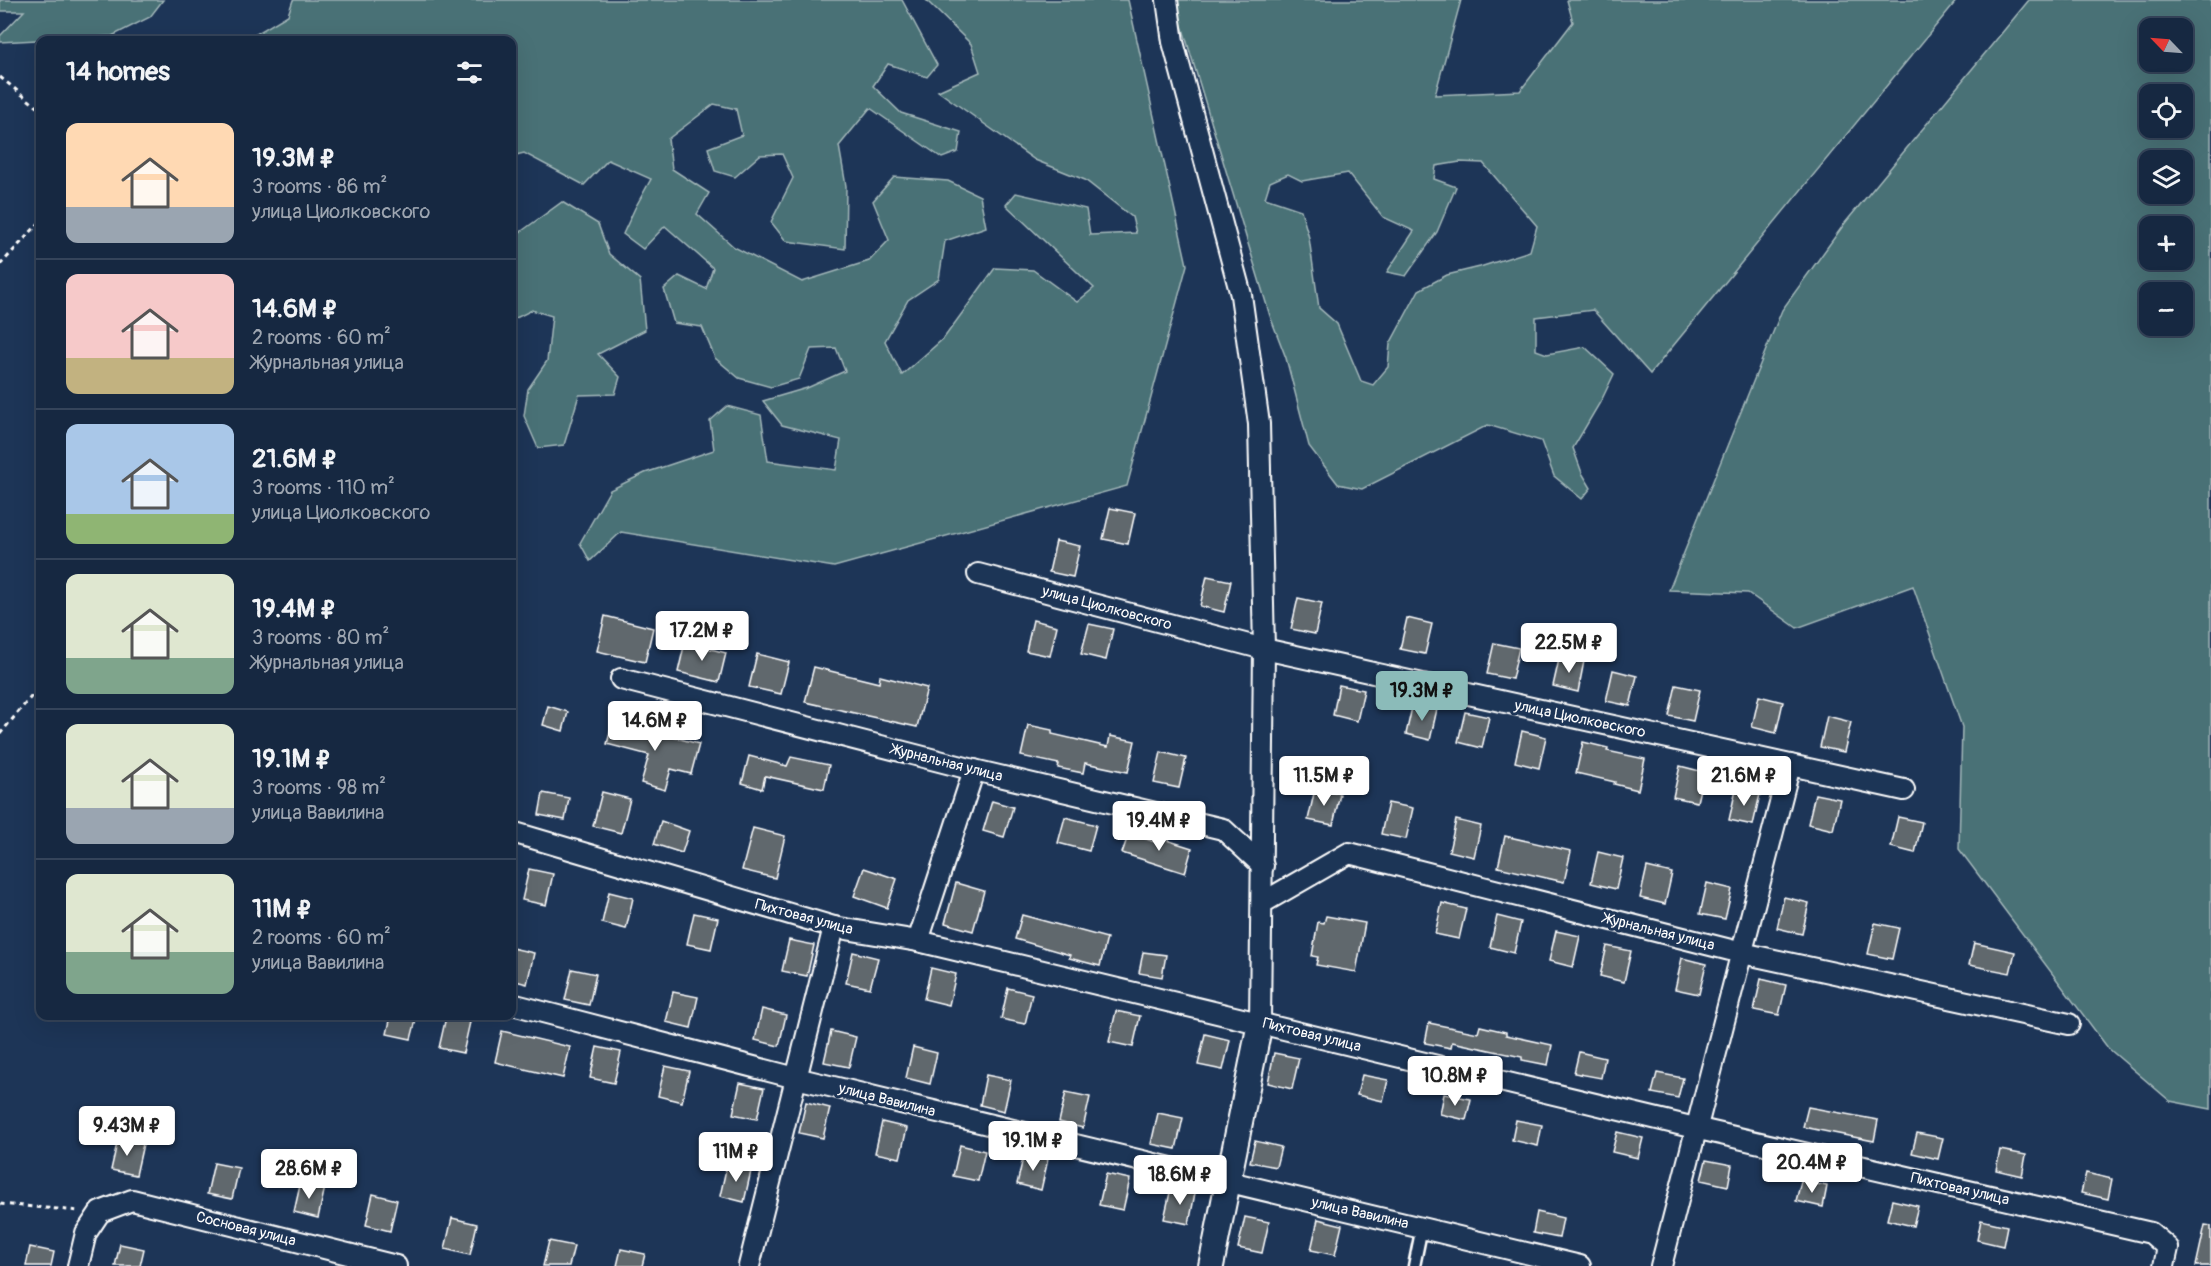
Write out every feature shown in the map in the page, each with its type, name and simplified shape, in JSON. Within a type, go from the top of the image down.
[{"type":"street","points":[[1167,0],[1173,42],[1241,295],[1259,424],[1264,649],[1260,1023],[1211,1266]]},
{"type":"street","name":"улица Циолковского","points":[[978,574],[1264,649],[1904,790]]},
{"type":"street","name":"Журнальная улица","points":[[621,679],[974,770],[1223,830],[1263,866]]},
{"type":"street","points":[[1661,1266],[1790,765]]},
{"type":"street","points":[[918,941],[974,770]]},
{"type":"street","name":"Пихтовая улица","points":[[516,833],[834,927],[918,941],[1695,1128],[2151,1233],[2168,1248],[2164,1266]]},
{"type":"street","name":"Журнальная улица","points":[[1262,903],[1349,854],[1742,953],[2069,1024]]},
{"type":"street","points":[[749,1266],[834,927]]},
{"type":"street","name":"улица Вавилина","points":[[516,1005],[796,1078],[1580,1266]]},
{"type":"street","name":"Сосновая улица","points":[[99,1212],[132,1200],[396,1266]]},
{"type":"street","points":[[78,1266],[86,1233],[99,1212]]},
{"type":"lane","points":[[1414,1266],[1422,1227]]},
{"type":"path","points":[[0,77],[36,106]]},
{"type":"path","points":[[0,265],[36,226]]},
{"type":"path","points":[[0,734],[36,691]]},
{"type":"path","points":[[0,1204],[99,1212]]},
{"type":"green space","points":[[0,0],[163,0],[150,17],[112,36],[36,36],[36,40],[0,42],[0,36],[24,11],[0,11]]},
{"type":"green space","points":[[293,0],[902,0],[937,65],[927,77],[888,64],[873,86],[901,113],[961,132],[958,152],[942,158],[870,108],[839,146],[846,186],[845,249],[786,241],[771,222],[793,178],[782,154],[760,155],[735,177],[715,171],[708,148],[742,135],[736,109],[714,104],[668,139],[672,169],[709,193],[697,214],[734,247],[802,282],[869,261],[889,240],[873,201],[894,177],[948,181],[980,196],[986,227],[945,241],[939,279],[908,300],[885,341],[902,375],[944,338],[995,268],[1033,270],[1077,302],[1094,288],[1006,205],[1016,193],[1086,209],[1090,235],[1136,233],[1132,217],[1085,180],[1035,160],[938,91],[980,72],[971,44],[926,0],[1128,0],[1187,265],[1127,486],[834,567],[621,532],[590,561],[580,543],[610,490],[645,473],[714,450],[710,421],[727,406],[761,415],[768,461],[836,470],[841,440],[782,425],[763,401],[807,388],[845,371],[836,348],[811,349],[799,379],[771,387],[739,378],[715,358],[702,327],[674,323],[664,289],[679,276],[706,289],[713,268],[665,226],[643,249],[623,234],[651,179],[608,160],[584,185],[524,153],[516,155],[516,36],[253,36],[288,15]]},
{"type":"green space","points":[[1178,0],[1461,0],[1435,95],[1520,91],[1573,22],[1567,0],[1957,0],[1650,374],[1593,310],[1536,317],[1536,350],[1547,354],[1585,347],[1614,374],[1573,448],[1582,473],[1591,488],[1582,499],[1554,476],[1541,441],[1488,425],[1362,489],[1338,484],[1309,446],[1286,358],[1270,316],[1180,19]],"holes":[[[1460,162],[1483,163],[1537,226],[1530,251],[1447,275],[1419,290],[1390,344],[1388,367],[1373,385],[1361,381],[1337,324],[1319,308],[1309,238],[1301,210],[1265,198],[1270,182],[1288,174],[1302,181],[1348,173],[1383,217],[1414,231],[1387,272],[1406,276],[1437,232],[1456,187],[1434,179],[1436,166]]]},
{"type":"green space","points":[[2029,0],[2211,0],[2211,1109],[2170,1101],[2108,1048],[1959,849],[1962,727],[1913,586],[1797,628],[1748,593],[1669,590],[1782,310],[1845,223]]},
{"type":"green space","points":[[562,202],[598,224],[609,254],[640,280],[645,330],[598,354],[620,377],[615,394],[579,395],[564,445],[538,448],[524,416],[528,389],[547,361],[552,316],[532,310],[516,318],[516,232],[519,233]]},
{"type":"building","points":[[1110,508],[1135,513],[1128,544],[1103,539]]},
{"type":"building","points":[[1056,541],[1080,546],[1073,577],[1049,572]]},
{"type":"building","points":[[1207,576],[1231,581],[1224,612],[1200,606]]},
{"type":"building","points":[[1298,598],[1322,603],[1315,634],[1291,629]]},
{"type":"building","points":[[605,616],[653,628],[645,662],[597,651]]},
{"type":"building","points":[[1407,618],[1432,624],[1425,654],[1400,649]]},
{"type":"building","points":[[1033,620],[1057,626],[1050,656],[1026,651]]},
{"type":"building","points":[[1089,624],[1113,629],[1106,660],[1081,654]]},
{"type":"building","points":[[685,642],[726,653],[719,682],[678,672]]},
{"type":"building","points":[[1494,643],[1519,648],[1512,679],[1487,674]]},
{"type":"building","points":[[757,654],[789,662],[781,694],[749,687]]},
{"type":"building","points":[[1560,655],[1584,661],[1578,692],[1553,686]]},
{"type":"building","points":[[814,667],[879,683],[880,676],[927,688],[917,727],[805,702]]},
{"type":"building","points":[[1613,670],[1637,676],[1630,706],[1606,701]]},
{"type":"building","points":[[1339,685],[1364,690],[1357,721],[1333,715]]},
{"type":"building","points":[[1676,685],[1700,690],[1693,721],[1669,716]]},
{"type":"building","points":[[1759,696],[1783,702],[1776,733],[1752,727]]},
{"type":"building","points":[[1413,703],[1437,709],[1430,740],[1406,734]]},
{"type":"building","points":[[548,706],[568,712],[563,731],[543,725]]},
{"type":"building","points":[[1465,712],[1489,717],[1482,748],[1458,742]]},
{"type":"building","points":[[1827,716],[1851,722],[1844,752],[1820,747]]},
{"type":"building","points":[[613,721],[699,744],[691,774],[671,769],[665,790],[641,783],[649,755],[607,744]]},
{"type":"building","points":[[1028,725],[1052,730],[1052,734],[1108,747],[1110,736],[1135,741],[1128,772],[1085,763],[1083,773],[1058,768],[1059,764],[1021,756]]},
{"type":"building","points":[[1522,731],[1546,737],[1539,768],[1515,762]]},
{"type":"building","points":[[1583,742],[1608,748],[1607,751],[1645,759],[1638,790],[1576,773]]},
{"type":"building","points":[[1161,752],[1186,758],[1179,788],[1154,783]]},
{"type":"building","points":[[749,756],[787,766],[791,757],[829,765],[824,789],[765,776],[762,789],[742,783]]},
{"type":"building","points":[[1680,766],[1704,772],[1697,802],[1673,797]]},
{"type":"building","points":[[1315,789],[1340,794],[1333,825],[1308,820]]},
{"type":"building","points":[[1736,789],[1760,794],[1753,825],[1729,820]]},
{"type":"building","points":[[602,792],[630,799],[621,833],[593,826]]},
{"type":"building","points":[[543,793],[569,798],[565,820],[539,815]]},
{"type":"building","points":[[1815,794],[1840,799],[1833,830],[1808,824]]},
{"type":"building","points":[[992,801],[1013,807],[1004,837],[983,831]]},
{"type":"building","points":[[1388,803],[1413,808],[1406,839],[1381,834]]},
{"type":"building","points":[[1065,817],[1096,825],[1089,851],[1058,843]]},
{"type":"building","points":[[1898,817],[1922,822],[1915,853],[1891,847]]},
{"type":"building","points":[[1456,820],[1481,826],[1474,857],[1449,851]]},
{"type":"building","points":[[661,821],[689,831],[682,853],[654,844]]},
{"type":"building","points":[[753,828],[785,836],[775,878],[742,870]]},
{"type":"building","points":[[1129,833],[1158,843],[1160,838],[1192,848],[1185,873],[1122,853]]},
{"type":"building","points":[[1505,836],[1571,851],[1564,882],[1498,867]]},
{"type":"building","points":[[1598,852],[1623,858],[1616,889],[1591,883]]},
{"type":"building","points":[[1647,867],[1672,873],[1665,904],[1640,898]]},
{"type":"building","points":[[864,868],[897,879],[887,908],[854,896]]},
{"type":"building","points":[[529,869],[553,874],[546,905],[522,900]]},
{"type":"building","points":[[956,883],[984,891],[973,931],[945,923]]},
{"type":"building","points":[[1707,883],[1732,889],[1725,919],[1700,914]]},
{"type":"building","points":[[609,892],[633,898],[626,929],[602,923]]},
{"type":"building","points":[[1784,897],[1809,903],[1802,934],[1777,928]]},
{"type":"building","points":[[1442,903],[1466,909],[1459,939],[1435,934]]},
{"type":"building","points":[[694,913],[718,918],[711,949],[687,944]]},
{"type":"building","points":[[1022,915],[1107,938],[1100,966],[1015,939]]},
{"type":"building","points":[[1326,916],[1365,923],[1356,972],[1316,965],[1318,957],[1312,956],[1318,922],[1324,923]]},
{"type":"building","points":[[1497,916],[1521,922],[1514,953],[1490,947]]},
{"type":"building","points":[[1875,923],[1899,928],[1892,959],[1868,954]]},
{"type":"building","points":[[1556,931],[1580,936],[1573,967],[1549,961]]},
{"type":"building","points":[[789,940],[814,945],[807,976],[782,971]]},
{"type":"building","points":[[1974,943],[2015,952],[2010,973],[1969,965]]},
{"type":"building","points":[[1607,946],[1631,951],[1624,982],[1600,976]]},
{"type":"building","points":[[516,949],[534,953],[527,984],[516,981]]},
{"type":"building","points":[[853,952],[878,958],[870,988],[846,983]]},
{"type":"building","points":[[1143,952],[1166,955],[1162,977],[1139,973]]},
{"type":"building","points":[[1682,958],[1706,964],[1699,994],[1675,989]]},
{"type":"building","points":[[931,968],[956,974],[949,1005],[924,999]]},
{"type":"building","points":[[572,969],[596,974],[589,1005],[565,1000]]},
{"type":"building","points":[[1761,979],[1786,985],[1779,1015],[1754,1010]]},
{"type":"building","points":[[1008,988],[1032,994],[1025,1024],[1001,1019]]},
{"type":"building","points":[[673,992],[698,997],[691,1028],[666,1022]]},
{"type":"building","points":[[762,1009],[786,1015],[779,1046],[755,1040]]},
{"type":"building","points":[[1116,1011],[1140,1016],[1133,1047],[1109,1042]]},
{"type":"building","points":[[390,1020],[416,1020],[411,1039],[387,1034]]},
{"type":"building","points":[[445,1020],[470,1022],[463,1053],[439,1048]]},
{"type":"building","points":[[1429,1023],[1478,1033],[1480,1026],[1506,1032],[1506,1035],[1552,1045],[1548,1065],[1452,1042],[1451,1048],[1425,1043]]},
{"type":"building","points":[[502,1031],[570,1047],[563,1078],[495,1062]]},
{"type":"building","points":[[831,1031],[856,1037],[849,1067],[824,1062]]},
{"type":"building","points":[[1205,1034],[1230,1040],[1223,1070],[1198,1065]]},
{"type":"building","points":[[597,1047],[621,1052],[614,1083],[590,1078]]},
{"type":"building","points":[[913,1047],[937,1053],[930,1084],[906,1078]]},
{"type":"building","points":[[1579,1052],[1605,1058],[1601,1078],[1574,1073]]},
{"type":"building","points":[[1274,1053],[1299,1058],[1292,1089],[1268,1083]]},
{"type":"building","points":[[665,1066],[689,1071],[682,1102],[658,1096]]},
{"type":"building","points":[[1657,1073],[1683,1078],[1678,1098],[1652,1093]]},
{"type":"building","points":[[986,1075],[1011,1080],[1004,1111],[980,1105]]},
{"type":"building","points":[[1362,1075],[1388,1080],[1383,1101],[1357,1095]]},
{"type":"building","points":[[740,1083],[764,1088],[757,1119],[733,1114]]},
{"type":"building","points":[[1066,1092],[1090,1097],[1083,1128],[1059,1122]]},
{"type":"building","points":[[1444,1094],[1471,1099],[1466,1120],[1440,1114]]},
{"type":"building","points":[[806,1102],[830,1108],[823,1138],[799,1133]]},
{"type":"building","points":[[1808,1107],[1878,1120],[1874,1141],[1803,1127]]},
{"type":"building","points":[[1158,1113],[1183,1118],[1176,1149],[1151,1144]]},
{"type":"building","points":[[1516,1120],[1542,1125],[1538,1146],[1512,1140]]},
{"type":"building","points":[[882,1122],[907,1128],[900,1158],[875,1153]]},
{"type":"building","points":[[1617,1132],[1643,1138],[1638,1158],[1612,1152]]},
{"type":"building","points":[[1917,1133],[1943,1138],[1938,1159],[1912,1153]]},
{"type":"building","points":[[118,1139],[143,1144],[136,1175],[111,1170]]},
{"type":"building","points":[[1255,1141],[1281,1147],[1276,1167],[1250,1162]]},
{"type":"building","points":[[960,1145],[985,1151],[978,1181],[953,1176]]},
{"type":"building","points":[[2000,1150],[2026,1155],[2022,1176],[1996,1170]]},
{"type":"building","points":[[1024,1154],[1048,1159],[1041,1190],[1017,1184]]},
{"type":"building","points":[[1706,1160],[1732,1165],[1728,1186],[1701,1180]]},
{"type":"building","points":[[214,1163],[239,1168],[232,1199],[207,1194]]},
{"type":"building","points":[[727,1165],[751,1171],[744,1202],[720,1196]]},
{"type":"building","points":[[2086,1173],[2112,1179],[2108,1199],[2081,1193]]},
{"type":"building","points":[[1106,1174],[1130,1179],[1123,1210],[1099,1205]]},
{"type":"building","points":[[301,1181],[325,1187],[318,1218],[294,1212]]},
{"type":"building","points":[[1801,1181],[1827,1186],[1823,1207],[1796,1201]]},
{"type":"building","points":[[1171,1188],[1195,1193],[1189,1224],[1164,1219]]},
{"type":"building","points":[[373,1194],[397,1200],[390,1231],[366,1225]]},
{"type":"building","points":[[1892,1200],[1918,1206],[1913,1226],[1887,1220]]},
{"type":"building","points":[[1537,1212],[1563,1218],[1559,1238],[1533,1233]]},
{"type":"building","points":[[1245,1217],[1269,1222],[1262,1253],[1238,1248]]},
{"type":"building","points":[[452,1218],[477,1224],[470,1255],[445,1249]]},
{"type":"building","points":[[1318,1219],[1342,1225],[1335,1255],[1311,1250]]},
{"type":"building","points":[[1981,1220],[2007,1226],[2003,1246],[1977,1240]]},
{"type":"building","points":[[2205,1225],[2211,1226],[2211,1266],[2196,1266]]},
{"type":"building","points":[[549,1241],[574,1246],[569,1266],[543,1266]]},
{"type":"building","points":[[120,1244],[144,1249],[140,1266],[115,1266]]},
{"type":"building","points":[[30,1247],[54,1252],[51,1266],[26,1266]]},
{"type":"building","points":[[621,1249],[645,1254],[642,1266],[617,1266]]}]
